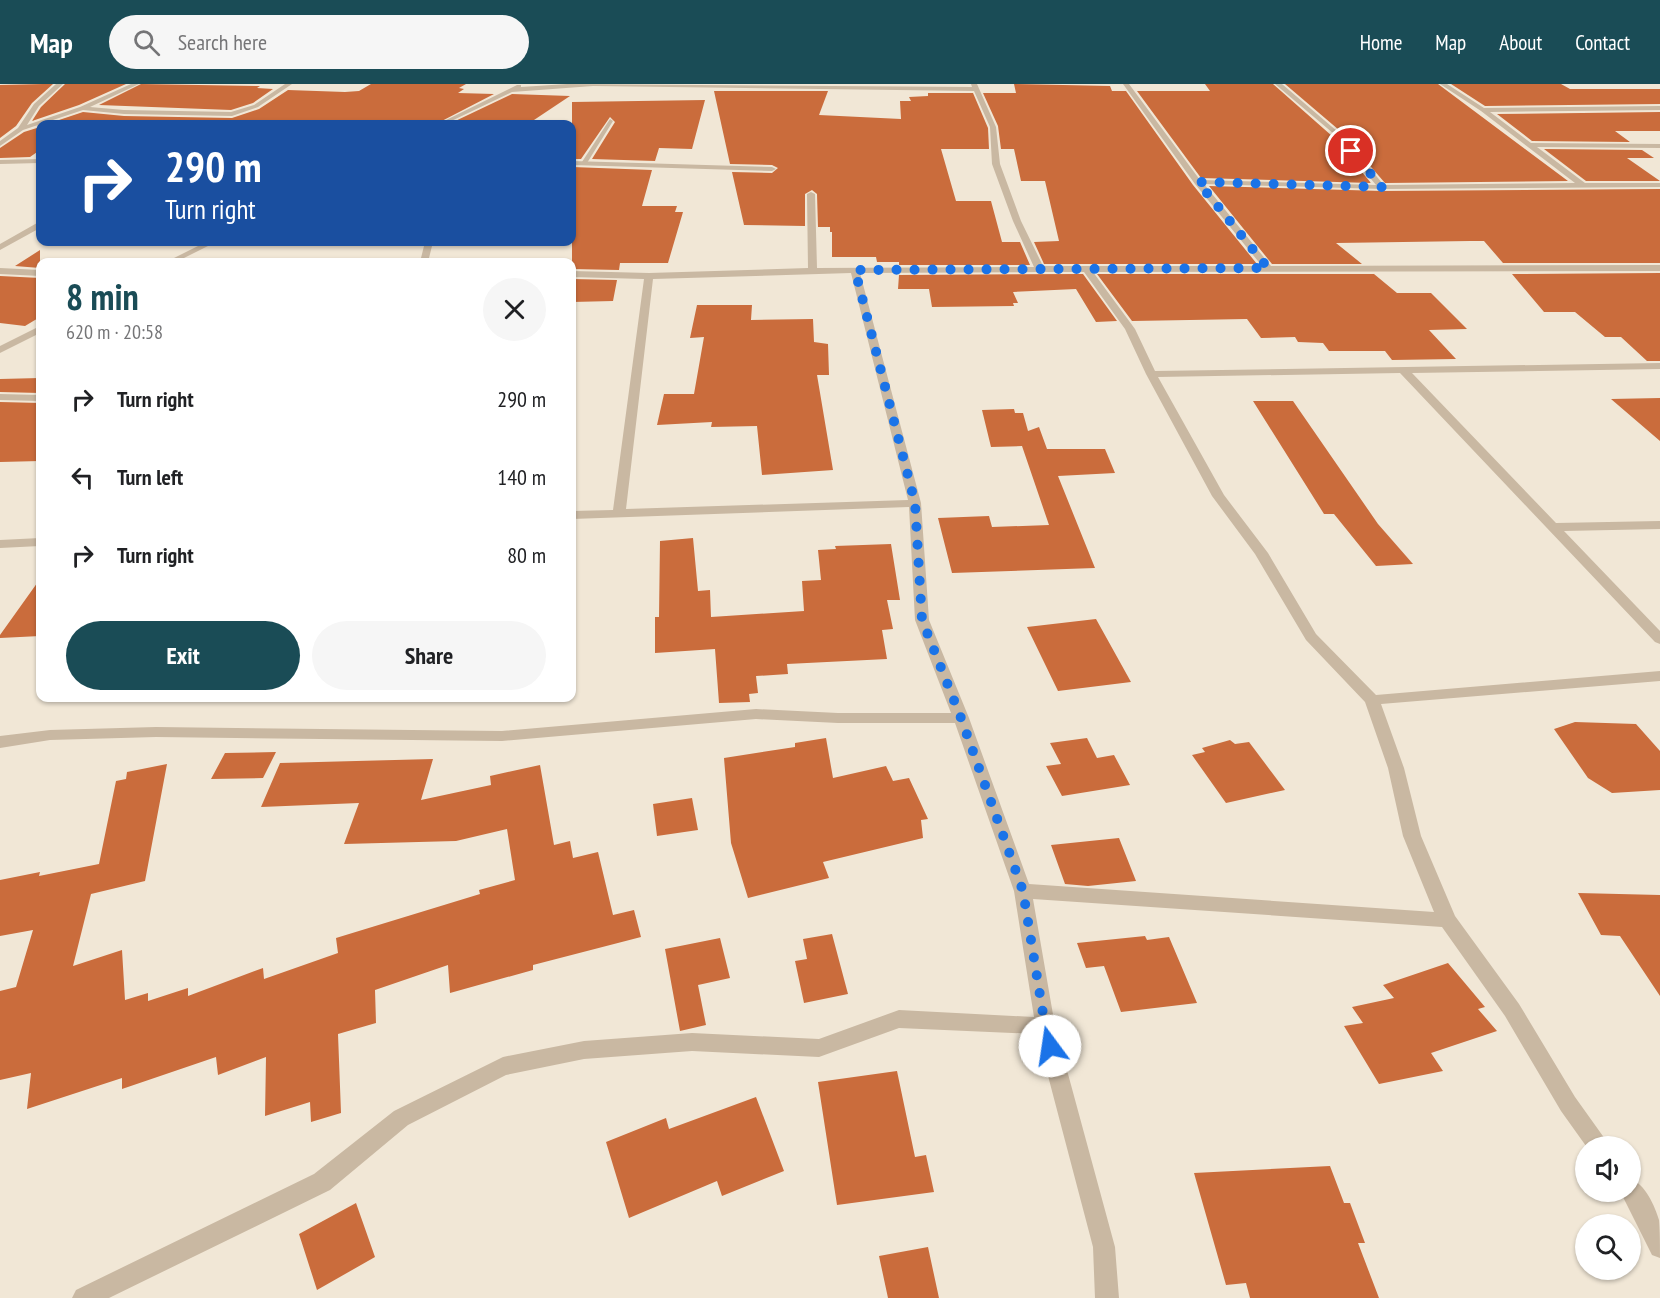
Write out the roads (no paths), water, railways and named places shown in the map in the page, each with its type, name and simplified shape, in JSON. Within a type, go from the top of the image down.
[{"type":"street","points":[[21,129],[36,105],[60,84]]},
{"type":"street","points":[[47,120],[82,108],[136,84]]},
{"type":"street","points":[[82,108],[124,112],[232,114],[256,106],[289,84]]},
{"type":"street","points":[[449,120],[523,84]]},
{"type":"street","points":[[510,90],[593,84],[975,86],[993,127],[996,164],[1017,221],[1040,270]]},
{"type":"street","points":[[1126,84],[1198,182],[1268,268]]},
{"type":"street","points":[[1278,84],[1336,133],[1382,187]]},
{"type":"street","points":[[1443,84],[1483,110],[1582,185]]},
{"type":"street","points":[[1483,110],[1660,108]]},
{"type":"street","points":[[232,114],[234,120]]},
{"type":"street","points":[[583,163],[610,121]]},
{"type":"street","points":[[0,144],[21,129],[36,124]]},
{"type":"street","points":[[1530,145],[1660,146]]},
{"type":"street","points":[[0,162],[36,161]]},
{"type":"street","points":[[576,163],[772,169]]},
{"type":"street","points":[[1198,182],[1382,187],[1660,185]]},
{"type":"street","points":[[811,194],[813,271]]},
{"type":"street","points":[[0,248],[36,227]]},
{"type":"street","points":[[178,258],[204,246]]},
{"type":"street","points":[[1087,268],[1130,329],[1151,374],[1218,496],[1261,553],[1311,637],[1372,700],[1396,768],[1412,836],[1447,920],[1512,1010],[1568,1104],[1592,1136]]},
{"type":"street","points":[[576,274],[649,276],[855,270],[1087,268],[1660,268]]},
{"type":"street","points":[[855,270],[915,503],[922,620],[961,718],[1023,891],[1045,1026],[1104,1247],[1107,1298]]},
{"type":"street","points":[[0,271],[36,273]]},
{"type":"street","points":[[620,513],[649,276]]},
{"type":"street","points":[[0,350],[36,331]]},
{"type":"street","points":[[1151,374],[1660,366]]},
{"type":"street","points":[[1403,370],[1660,639]]},
{"type":"street","points":[[0,397],[36,398]]},
{"type":"street","points":[[576,515],[915,503]]},
{"type":"street","points":[[1551,527],[1660,525]]},
{"type":"street","points":[[0,544],[36,542]]},
{"type":"street","points":[[1372,700],[1660,676]]},
{"type":"street","points":[[0,742],[50,735],[156,732],[502,736],[756,714],[838,718],[961,718]]},
{"type":"street","points":[[1023,891],[1447,920]]},
{"type":"street","points":[[84,1298],[322,1182],[401,1118],[503,1066],[584,1050],[692,1042],[819,1047],[898,1019],[1045,1026]]},
{"type":"street","points":[[1639,1202],[1660,1247]]}]
